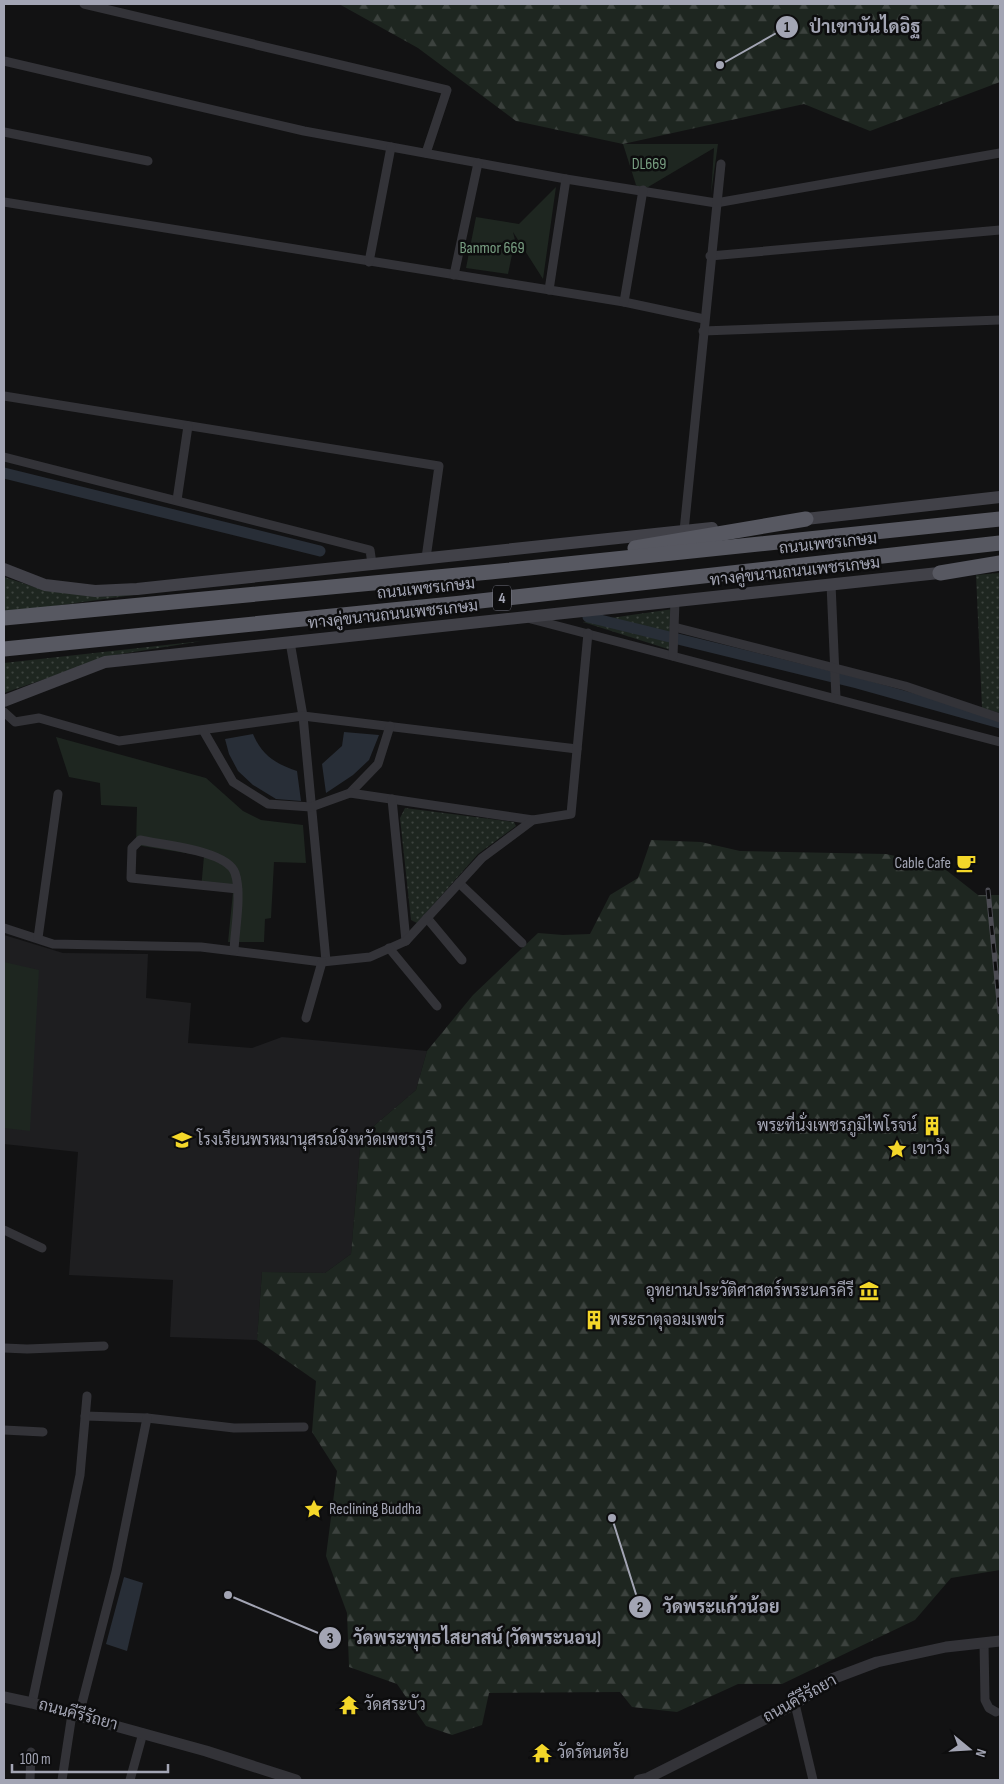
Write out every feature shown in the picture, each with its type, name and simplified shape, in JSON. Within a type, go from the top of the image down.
[{"type":"highway","name":"ถนนเพชรเกษม","points":[[4,618],[490,572],[1000,518]]},
{"type":"highway","points":[[490,572],[806,519]]},
{"type":"highway","name":"ถนนเพชรเกษม","points":[[4,649],[462,603],[1000,543]]},
{"type":"highway","points":[[940,573],[1000,565]]},
{"type":"main road","points":[[4,569],[46,585],[95,591],[138,589],[806,519],[1000,496]]},
{"type":"main road","name":"ทางคู่ขนานถนนเพชรเกษม","points":[[4,701],[105,662],[940,573]]},
{"type":"street","points":[[84,4],[447,90],[426,153]]},
{"type":"street","points":[[4,62],[304,131],[566,179],[716,203],[1000,153]]},
{"type":"street","points":[[4,132],[148,161]]},
{"type":"street","points":[[369,262],[391,147]]},
{"type":"street","points":[[454,275],[478,163]]},
{"type":"street","points":[[684,531],[710,256],[721,164]]},
{"type":"street","points":[[549,290],[566,179]]},
{"type":"street","points":[[624,302],[644,190]]},
{"type":"street","points":[[4,202],[624,302],[704,319]]},
{"type":"street","points":[[710,256],[1000,230]]},
{"type":"street","points":[[703,331],[1000,320]]},
{"type":"street","points":[[4,396],[439,466],[426,558]]},
{"type":"street","points":[[177,500],[188,426]]},
{"type":"street","points":[[4,457],[370,550],[372,564]]},
{"type":"street","points":[[831,584],[836,698]]},
{"type":"street","points":[[674,653],[675,601]]},
{"type":"street","points":[[525,617],[674,653],[1000,742]]},
{"type":"street","points":[[674,630],[905,686],[1000,718]]},
{"type":"street","points":[[350,792],[532,820],[570,814],[588,633]]},
{"type":"street","points":[[290,642],[303,716],[324,962],[306,1018]]},
{"type":"street","points":[[4,712],[15,722],[39,718],[119,741],[303,716],[576,749]]},
{"type":"street","points":[[203,730],[233,782],[268,804],[311,807],[350,792],[378,764],[390,726]]},
{"type":"street","points":[[38,938],[58,794]]},
{"type":"street","points":[[392,799],[406,941]]},
{"type":"street","points":[[4,928],[63,944],[201,946],[324,962],[370,957],[406,941],[482,858],[532,820]]},
{"type":"street","points":[[234,950],[238,889],[235,872],[227,862],[211,854],[140,840],[132,848],[130,872],[131,878],[136,880],[238,889]]},
{"type":"street","points":[[459,883],[522,943]]},
{"type":"street","points":[[427,918],[462,960]]},
{"type":"street","points":[[389,948],[437,1006]]},
{"type":"street","points":[[4,1230],[42,1248]]},
{"type":"street","points":[[4,1348],[104,1346]]},
{"type":"street","points":[[32,1703],[80,1475],[87,1396]]},
{"type":"street","points":[[85,1416],[147,1418],[234,1428],[304,1427]]},
{"type":"street","points":[[62,1780],[75,1714],[116,1572],[147,1418]]},
{"type":"street","points":[[4,1430],[43,1432]]},
{"type":"street","name":"ถนนคีรีรัถยา","points":[[639,1780],[648,1778],[795,1704],[832,1678],[878,1662],[946,1647],[1000,1641]]},
{"type":"street","points":[[984,1643],[985,1700],[989,1708],[996,1712]]},
{"type":"street","name":"ถนนคีรีรัถยา","points":[[4,1697],[143,1733],[296,1780]]},
{"type":"street","points":[[795,1704],[813,1780]]},
{"type":"street","points":[[130,1780],[143,1733]]},
{"type":"street","points":[[30,1780],[31,1752]]},
{"type":"shaded area","points":[[344,732],[379,735],[369,760],[353,775],[326,793],[322,764],[342,746]]},
{"type":"shaded area","points":[[253,734],[265,754],[276,762],[297,771],[301,801],[276,799],[253,785],[238,771],[229,754],[225,739]]},
{"type":"shaded area","name":"โรงเรียนพรหมานุสรณ์จังหวัดเพชรบุรี","points":[[4,935],[63,953],[148,954],[146,998],[191,1003],[188,1043],[252,1048],[282,1037],[427,1051],[416,1090],[361,1137],[351,1254],[325,1273],[262,1272],[257,1340],[170,1337],[173,1280],[69,1275],[78,1152],[4,1144]]},
{"type":"shaded area","points":[[124,1577],[143,1583],[127,1651],[106,1644]]},
{"type":"green space","points":[[339,4],[1000,4],[1000,82],[870,131],[804,104],[623,144],[516,121],[418,48]]},
{"type":"green space","name":"DL669","points":[[623,144],[718,144],[711,194],[714,148],[643,190],[636,185]]},
{"type":"green space","name":"Banmor 669","points":[[556,187],[543,279],[513,232],[515,240],[508,274],[466,268],[476,217],[519,224]]},
{"type":"green space","points":[[1000,573],[1000,713],[982,708],[976,575]]},
{"type":"green space","points":[[4,577],[47,591],[155,592],[4,613]]},
{"type":"green space","points":[[673,609],[671,650],[583,622]]},
{"type":"green space","points":[[202,641],[115,655],[4,693],[4,663]]},
{"type":"green space","points":[[56,737],[206,778],[243,811],[261,820],[303,825],[306,863],[274,862],[271,918],[265,919],[264,942],[228,942],[233,892],[201,889],[204,856],[136,845],[137,807],[101,805],[100,783],[69,777]]},
{"type":"green space","points":[[405,808],[514,822],[516,826],[478,854],[417,923],[411,920],[400,818]]},
{"type":"green space","points":[[651,840],[701,842],[740,851],[886,854],[941,866],[978,895],[1000,895],[1000,1570],[951,1578],[915,1620],[782,1684],[738,1684],[677,1712],[632,1707],[620,1692],[489,1693],[482,1725],[452,1735],[426,1726],[397,1684],[349,1667],[347,1613],[326,1556],[337,1471],[312,1432],[316,1381],[257,1340],[262,1272],[325,1273],[351,1254],[361,1137],[416,1090],[427,1051],[473,995],[538,933],[563,935],[590,934],[610,895],[638,878]]},
{"type":"green space","points":[[4,962],[39,970],[30,1131],[4,1128]]},
{"type":"waterway","points":[[4,473],[320,551]]},
{"type":"waterway","points":[[588,617],[857,683],[1000,723]]},
{"type":"railway","points":[[988,890],[1000,1012]]},
{"type":"place","name":"ป่าเขาบันไดอิฐ","points":[[720,65]]},
{"type":"place","name":"Cable Cafe","points":[[966,863]]},
{"type":"place","name":"พระที่นั่งเพชรภูมิไพโรจน์","points":[[932,1126]]},
{"type":"place","name":"โรงเรียนพรหมานุสรณ์จังหวัดเพชรบุรี","points":[[182,1140]]},
{"type":"place","name":"เขาวัง","points":[[897,1149]]},
{"type":"place","name":"อุทยานประวัติศาสตร์พระนครคีรี","points":[[869,1291]]},
{"type":"place","name":"พระธาตุจอมเพข่ร","points":[[594,1320]]},
{"type":"place","name":"Reclining Buddha","points":[[314,1509]]},
{"type":"place","name":"วัดพระแก้วน้อย","points":[[612,1518]]},
{"type":"place","name":"วัดพระพุทธไสยาสน์ (วัดพระนอน)","points":[[228,1595]]},
{"type":"place","name":"วัดสระบัว","points":[[349,1705]]},
{"type":"place","name":"วัดรัตนตรัย","points":[[542,1753]]}]
